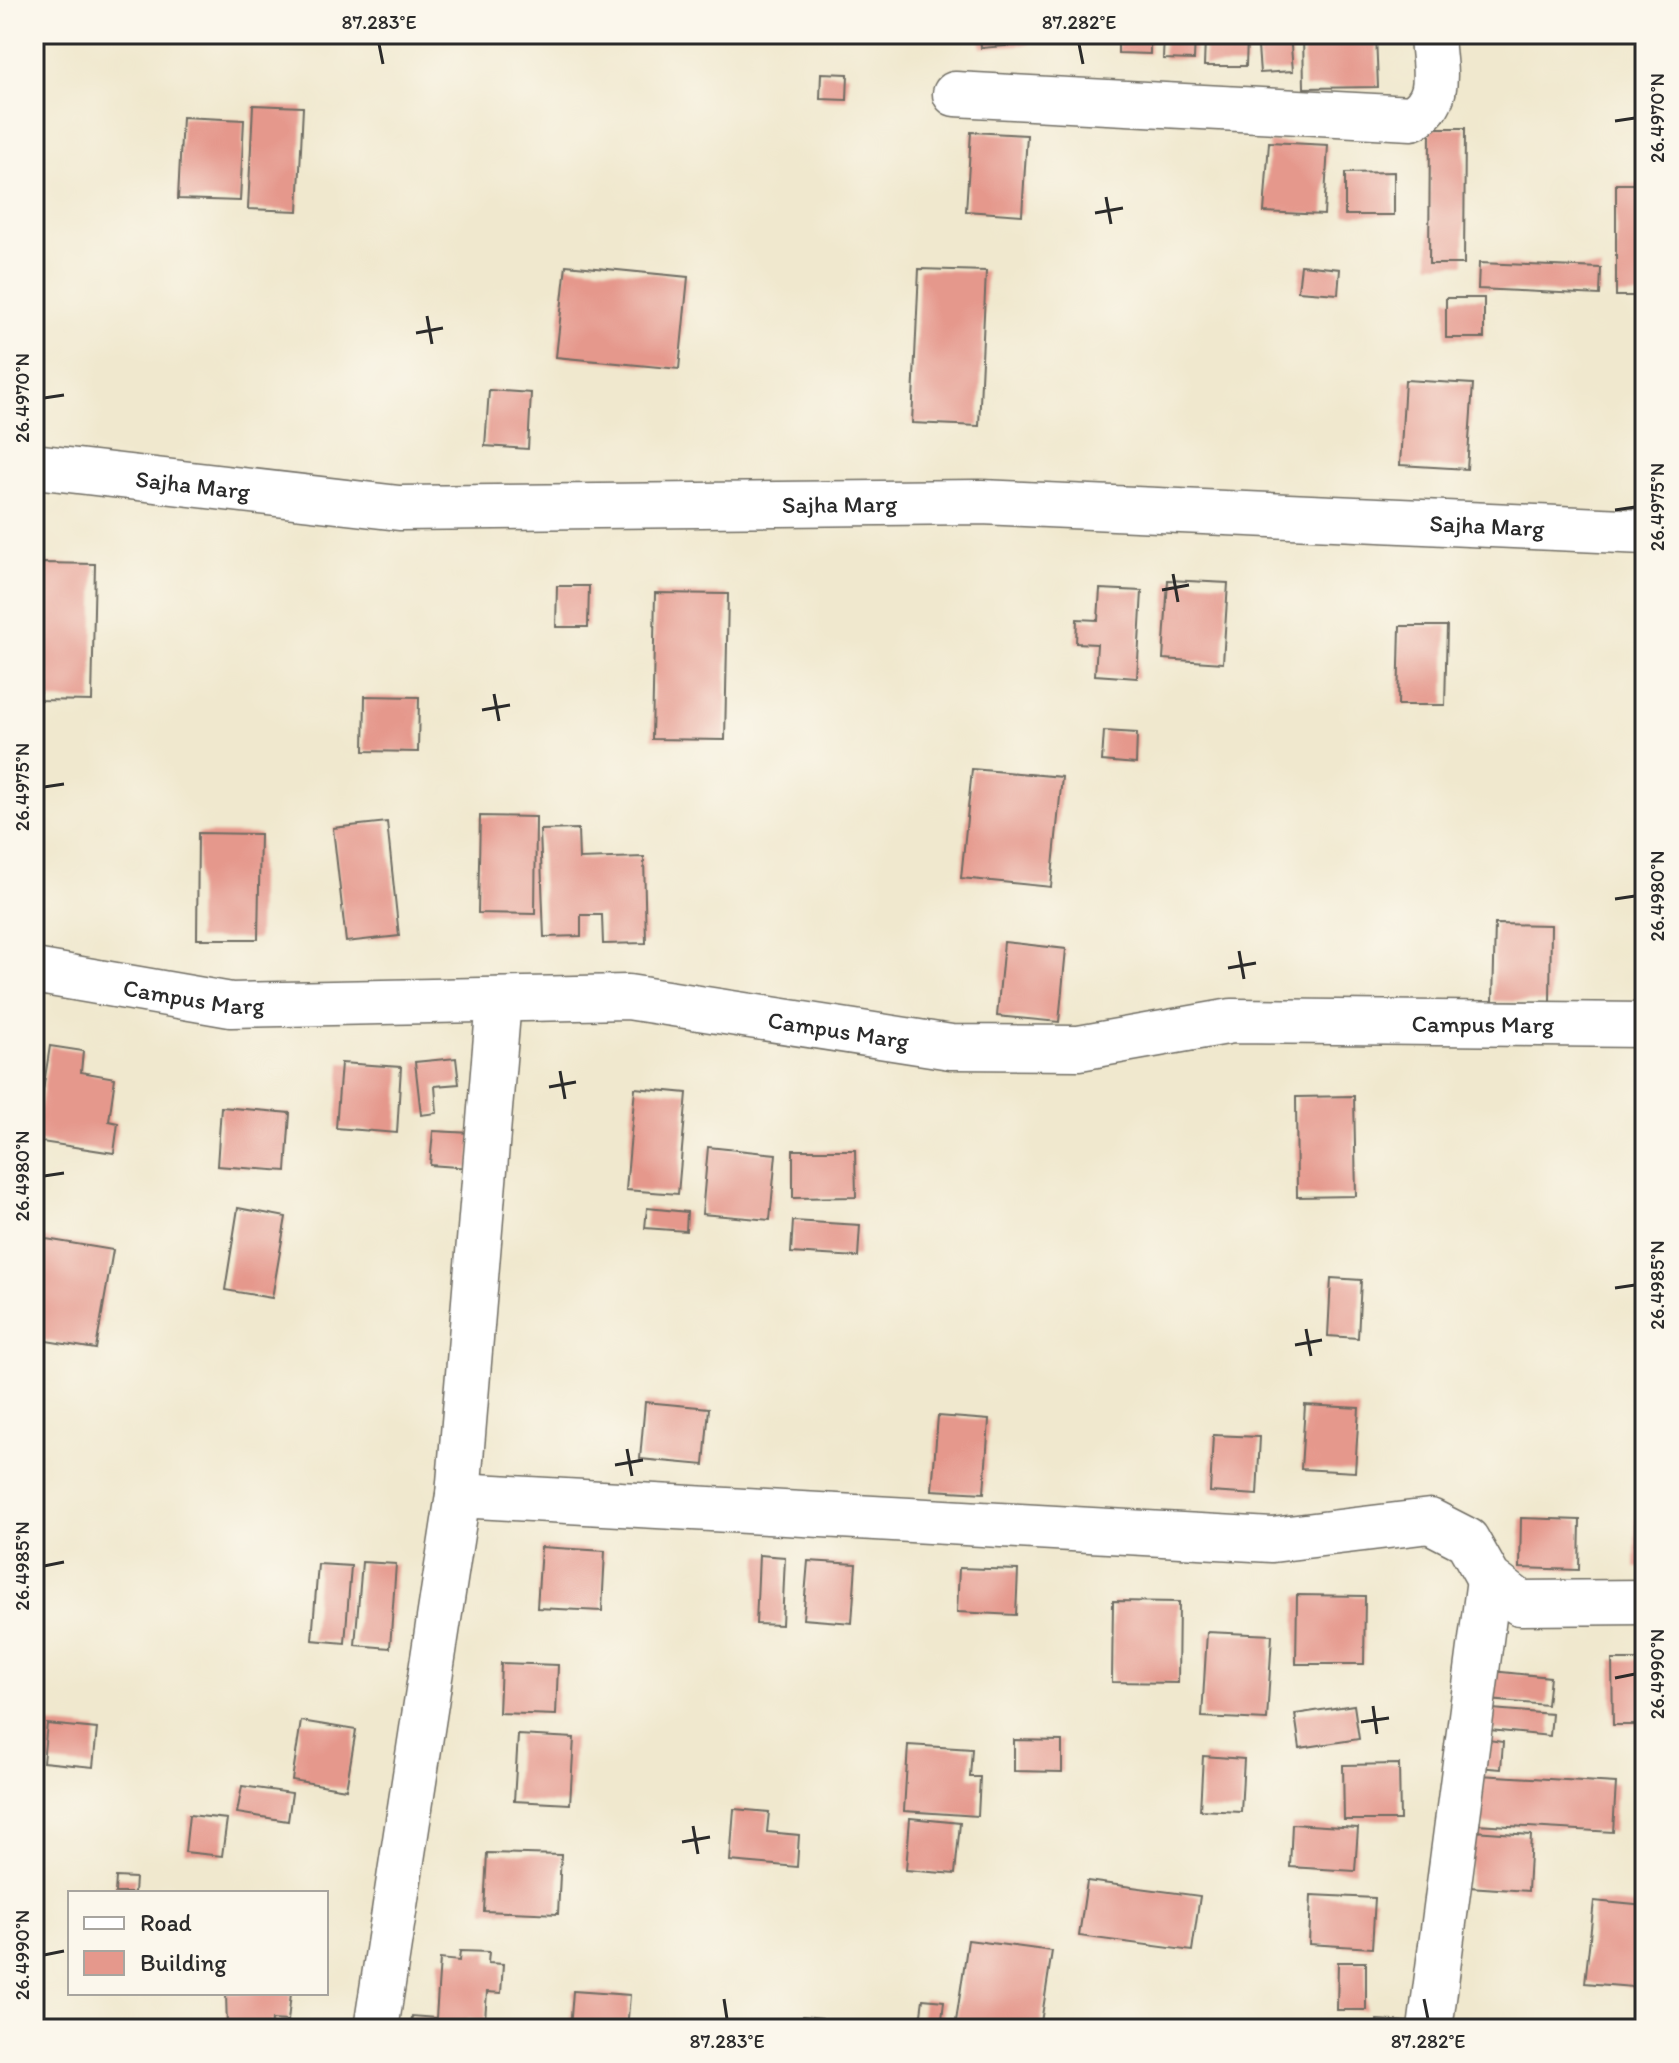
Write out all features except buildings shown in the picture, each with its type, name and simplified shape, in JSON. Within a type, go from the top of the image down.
[{"type":"street","points":[[955,94],[1412,118],[1425,110],[1435,97],[1432,34]]},
{"type":"street","name":"Sajha Marg","points":[[34,466],[399,508],[981,502],[1645,532]]},
{"type":"street","name":"Campus Marg","points":[[34,971],[231,1005],[628,997],[951,1047],[1079,1048],[1232,1021],[1645,1025]]},
{"type":"street","points":[[376,2029],[458,1495],[499,1000]]},
{"type":"street","points":[[458,1495],[1272,1540],[1430,1521],[1467,1540],[1489,1579],[1520,1603],[1645,1602]]},
{"type":"street","points":[[1430,2029],[1489,1579]]}]
